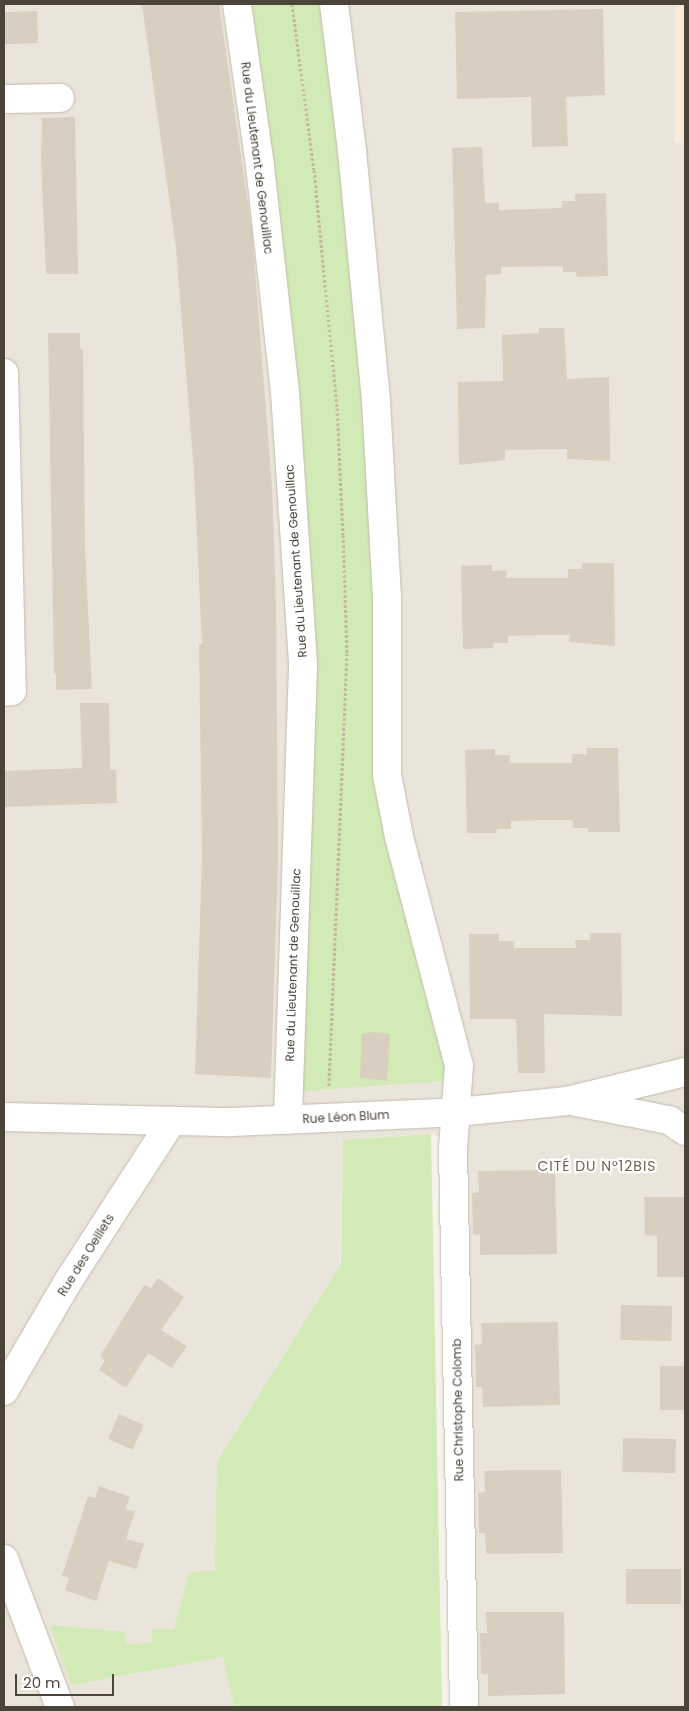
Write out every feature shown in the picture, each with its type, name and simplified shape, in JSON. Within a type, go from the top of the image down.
[{"type":"street","name":"Rue du Lieutenant de Genouillac","points":[[236,4],[260,166],[285,392],[303,666],[288,1120]]},
{"type":"street","points":[[334,4],[352,151],[376,402],[387,596],[386,775],[399,838],[459,1065],[457,1112]]},
{"type":"street","points":[[4,99],[60,98]]},
{"type":"street","points":[[4,374],[8,691]]},
{"type":"street","name":"Rue Léon Blum","points":[[4,1117],[172,1121],[288,1120],[457,1112],[567,1101],[685,1072]]},
{"type":"street","points":[[567,1101],[670,1120],[685,1131]]},
{"type":"street","name":"Rue Christophe Colomb","points":[[457,1112],[452,1148],[464,1707]]},
{"type":"street","name":"Rue des Oeillets","points":[[4,1392],[67,1283],[172,1121]]},
{"type":"street","points":[[4,1559],[60,1707]]},
{"type":"path","points":[[292,4],[314,170],[337,408],[343,535],[347,653],[330,1118]]},
{"type":"shaded area","points":[[4,4],[674,4],[675,142],[685,144],[685,1707],[472,1707],[461,1145],[431,1134],[343,1140],[332,1662],[279,1707],[4,1707]]},
{"type":"shaded area","points":[[674,4],[685,4],[685,142],[674,142]]},
{"type":"green space","points":[[236,4],[336,4],[387,775],[458,1080],[289,1092],[303,666]]},
{"type":"green space","points":[[431,1134],[442,1707],[234,1707],[223,1657],[71,1685],[50,1625],[125,1632],[126,1644],[152,1643],[152,1630],[174,1629],[189,1573],[215,1570],[217,1462],[341,1264],[343,1140]]},
{"type":"building","points":[[142,4],[219,4],[252,232],[272,487],[276,603],[278,861],[271,1078],[195,1074],[202,857],[199,644],[202,644],[194,472],[176,248]]},
{"type":"building","points":[[603,9],[605,95],[566,97],[568,146],[532,147],[531,97],[457,99],[455,12]]},
{"type":"building","points":[[37,11],[38,43],[5,44],[4,12]]},
{"type":"building","points":[[75,117],[78,274],[46,274],[41,160],[42,118]]},
{"type":"building","points":[[482,147],[485,203],[499,203],[499,210],[562,208],[562,201],[575,201],[575,194],[606,193],[608,276],[577,277],[576,272],[563,272],[563,266],[501,267],[501,274],[486,275],[485,328],[457,329],[452,148]]},
{"type":"building","points":[[539,328],[564,328],[567,379],[609,377],[610,461],[567,459],[567,449],[505,450],[505,460],[459,465],[458,382],[503,381],[502,335],[539,333]]},
{"type":"building","points":[[48,333],[80,333],[80,349],[83,349],[85,548],[92,689],[56,690],[56,673],[54,674]]},
{"type":"building","points":[[582,563],[614,563],[615,646],[569,642],[570,635],[540,635],[508,636],[508,643],[493,643],[494,648],[463,649],[461,566],[492,565],[492,571],[507,570],[506,578],[568,578],[568,569],[582,569]]},
{"type":"building","points":[[80,703],[109,703],[110,770],[116,770],[117,803],[4,807],[4,771],[82,768]]},
{"type":"building","points":[[586,748],[618,748],[620,832],[588,832],[588,828],[573,828],[573,820],[544,820],[511,821],[511,829],[497,829],[496,833],[467,833],[465,750],[495,749],[495,755],[510,755],[510,763],[572,763],[572,754],[587,754]]},
{"type":"building","points":[[590,933],[621,933],[622,1016],[544,1014],[545,1073],[518,1073],[516,1019],[470,1019],[469,934],[499,934],[499,941],[514,941],[514,948],[576,948],[575,940],[590,940]]},
{"type":"building","points":[[374,1032],[390,1034],[387,1081],[360,1078],[362,1034]]},
{"type":"building","points":[[555,1170],[557,1254],[480,1255],[480,1235],[473,1234],[472,1193],[479,1192],[478,1171]]},
{"type":"building","points":[[644,1197],[685,1197],[685,1277],[657,1277],[657,1236],[645,1235]]},
{"type":"building","points":[[158,1278],[184,1297],[161,1330],[187,1346],[172,1368],[148,1353],[126,1388],[99,1370],[105,1360],[100,1356],[144,1285],[151,1288]]},
{"type":"building","points":[[621,1305],[672,1306],[671,1341],[620,1340]]},
{"type":"building","points":[[558,1322],[560,1405],[483,1407],[482,1387],[476,1387],[475,1345],[482,1344],[481,1323]]},
{"type":"building","points":[[660,1366],[685,1366],[685,1410],[660,1410]]},
{"type":"building","points":[[119,1414],[144,1425],[133,1450],[108,1439]]},
{"type":"building","points":[[623,1438],[676,1439],[675,1473],[622,1472]]},
{"type":"building","points":[[561,1470],[563,1553],[486,1554],[485,1533],[479,1533],[478,1493],[485,1492],[484,1471]]},
{"type":"building","points":[[99,1486],[130,1497],[125,1509],[135,1512],[126,1539],[144,1544],[136,1569],[109,1561],[96,1601],[65,1590],[69,1578],[62,1576],[88,1496],[95,1498]]},
{"type":"building","points":[[626,1569],[681,1569],[681,1604],[626,1604]]},
{"type":"building","points":[[486,1612],[564,1612],[565,1694],[488,1696],[488,1674],[481,1674],[480,1633],[487,1633]]},
{"type":"district","name":"CITÉ DU N°12BIS","points":[[597,1166]]}]
